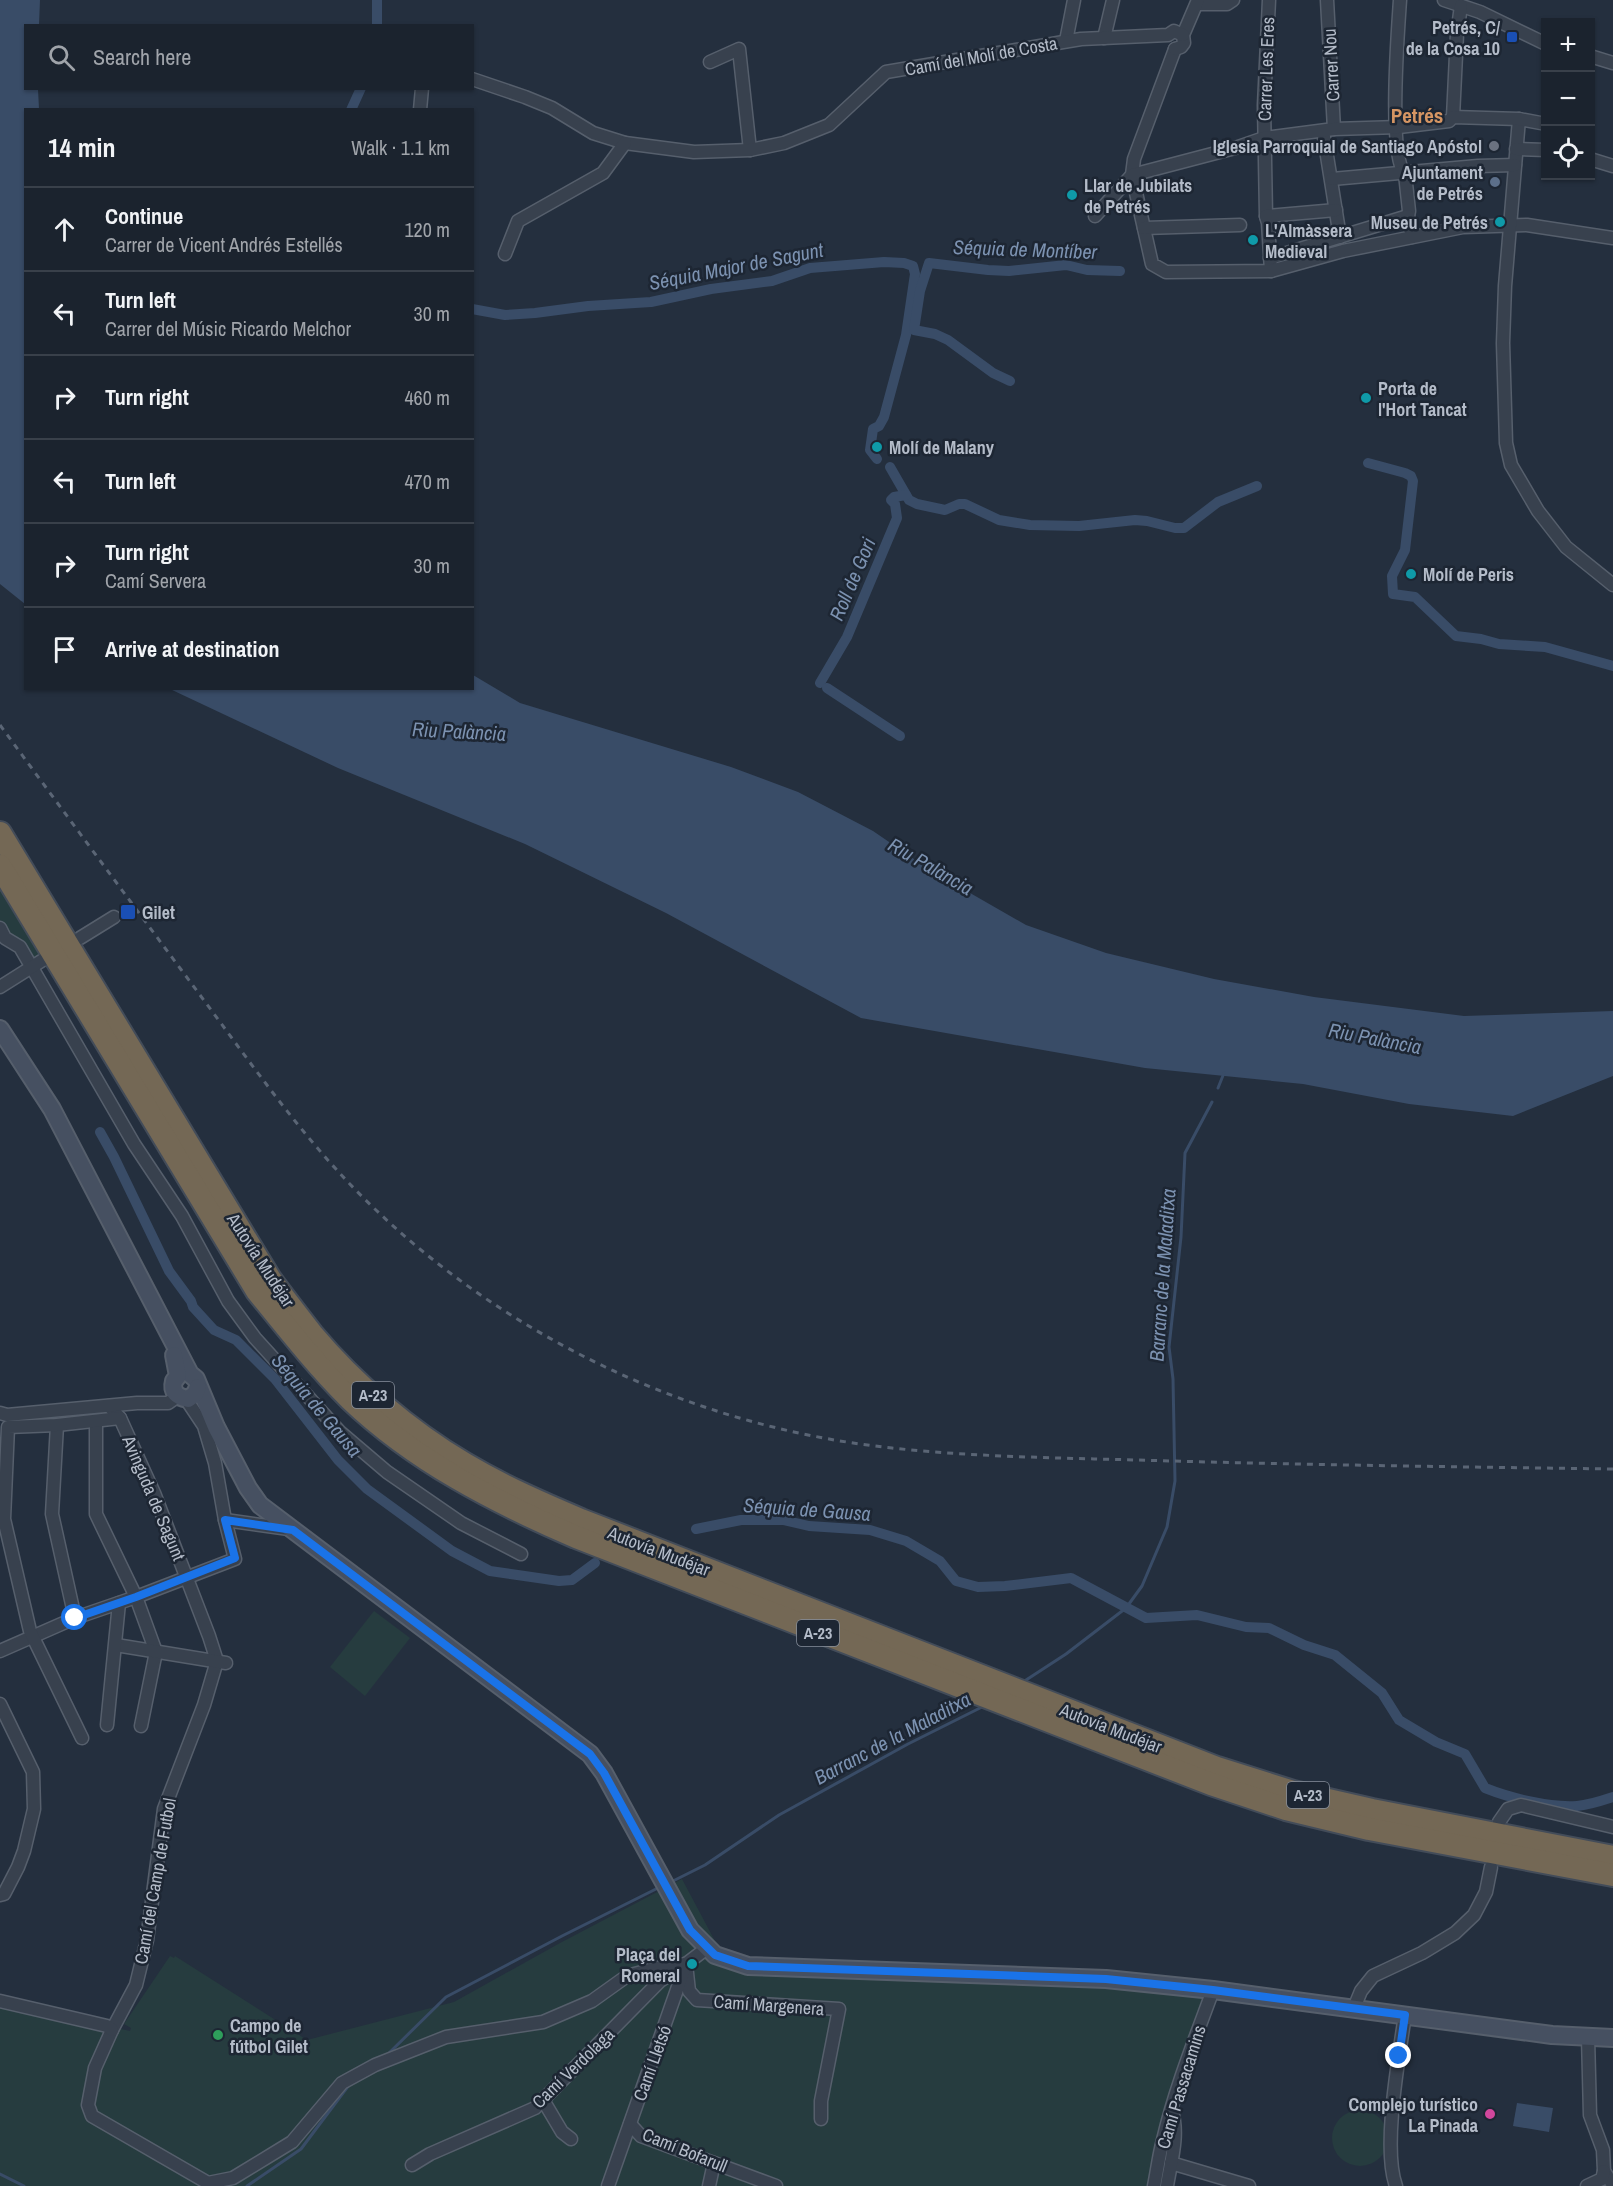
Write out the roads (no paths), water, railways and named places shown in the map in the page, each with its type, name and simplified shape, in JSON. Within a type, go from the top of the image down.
[{"type":"highway","name":"Autovía Mudéjar","points":[[0,832],[270,1280],[314,1336],[359,1383],[412,1428],[464,1463],[516,1492],[591,1525],[984,1678],[1021,1702],[1211,1785],[1286,1809],[1369,1828],[1613,1875]]},
{"type":"highway","name":"Autovía Mudéjar","points":[[0,866],[257,1291],[302,1348],[351,1400],[412,1449],[452,1476],[511,1509],[576,1538],[959,1688],[1021,1702],[1293,1792],[1372,1810],[1613,1857]]},
{"type":"highway","points":[[1532,1860],[1613,1882]]},
{"type":"main road","points":[[0,1029],[52,1109],[169,1333],[184,1388],[216,1427],[248,1488],[260,1505],[590,1754],[604,1773],[690,1930],[715,1955],[748,1966],[1106,1979],[1213,1990],[1588,2037],[1613,2038]]},
{"type":"street","points":[[1066,41],[1074,0]]},
{"type":"street","points":[[1104,38],[1113,0]]},
{"type":"street","points":[[1233,0],[1227,4],[1198,2],[1183,35],[1185,40],[1183,45],[1175,49],[1134,159],[1132,175],[1152,264],[1166,272],[1271,271],[1343,251],[1463,227],[1527,225],[1613,238]]},
{"type":"street","points":[[1263,0],[1270,0]]},
{"type":"street","name":"Carrer Les Eres","points":[[1270,0],[1264,138],[1266,216],[1271,271]]},
{"type":"street","name":"Carrer Nou","points":[[1327,0],[1328,130],[1340,237]]},
{"type":"street","points":[[1400,0],[1394,84],[1396,127],[1399,157],[1405,174],[1412,237]]},
{"type":"street","points":[[1444,0],[1480,12],[1541,42]]},
{"type":"street","points":[[1453,117],[1457,34],[1461,6]]},
{"type":"street","points":[[1175,49],[1167,44],[1168,35],[1174,31],[1183,35]]},
{"type":"street","name":"Camí del Molí de Costa","points":[[474,80],[525,96],[552,108],[593,133],[626,143],[694,152],[750,150],[784,143],[828,125],[886,72],[1066,41],[1168,35]]},
{"type":"street","points":[[711,62],[739,49],[750,150]]},
{"type":"street","points":[[1595,58],[1613,63]]},
{"type":"street","points":[[420,108],[422,90]]},
{"type":"street","points":[[1095,216],[1132,175],[1264,138],[1328,130],[1396,127],[1449,121],[1453,117],[1519,118],[1541,123]]},
{"type":"street","points":[[1519,118],[1509,225],[1503,343],[1506,443],[1511,465],[1538,512],[1566,547],[1613,585]]},
{"type":"street","points":[[505,254],[518,221],[603,174],[626,143]]},
{"type":"street","points":[[1516,149],[1541,150]]},
{"type":"street","points":[[1595,161],[1613,166]]},
{"type":"street","points":[[1332,179],[1478,166],[1515,165]]},
{"type":"street","points":[[1266,216],[1336,210]]},
{"type":"street","points":[[1270,258],[1408,216]]},
{"type":"street","points":[[1144,228],[1240,225]]},
{"type":"street","points":[[80,938],[114,917]]},
{"type":"street","points":[[0,928],[5,938],[20,947],[134,1144],[182,1216],[228,1301],[255,1338],[340,1431],[387,1472],[461,1522],[521,1554]]},
{"type":"street","points":[[0,987],[46,958]]},
{"type":"street","points":[[0,1413],[7,1415],[137,1403],[184,1388],[204,1426],[215,1463],[225,1520],[235,1558],[187,1578],[75,1618],[0,1650]]},
{"type":"street","name":"Avinguda de Sagunt","points":[[109,1406],[120,1418],[154,1493],[221,1662]]},
{"type":"street","points":[[82,1738],[33,1636],[4,1519],[8,1427],[57,1425],[120,1418]]},
{"type":"street","points":[[96,1421],[96,1514],[136,1597],[156,1652],[141,1726]]},
{"type":"street","points":[[57,1425],[52,1514],[75,1618]]},
{"type":"street","points":[[225,1520],[293,1530]]},
{"type":"street","points":[[107,1725],[119,1603]]},
{"type":"street","points":[[116,1645],[221,1662]]},
{"type":"street","name":"Camí del Camp de Futbol","points":[[221,1662],[164,1809],[147,1940],[136,1985],[95,2068],[88,2106],[92,2116],[208,2183],[232,2178],[292,2142],[342,2083],[375,2065],[446,2037],[473,2031],[543,2022],[592,2001],[627,1976],[657,1968],[686,1965]]},
{"type":"street","points":[[0,1704],[33,1772],[34,1809],[18,1867],[4,1894],[0,1895]]},
{"type":"street","points":[[1499,1822],[1508,1809],[1521,1805],[1613,1827]]},
{"type":"street","points":[[1354,2008],[1361,1991],[1373,1976],[1422,1953],[1455,1933],[1474,1915],[1486,1892],[1491,1867]]},
{"type":"street","points":[[686,1965],[707,1948]]},
{"type":"street","name":"Camí Verdolaga","points":[[412,2164],[535,2108],[660,1981],[686,1965]]},
{"type":"street","name":"Camí Margenera","points":[[686,1965],[689,1991],[697,2000],[838,2009],[821,2101],[821,2120]]},
{"type":"street","name":"Camí Lletsó","points":[[608,2186],[686,1965]]},
{"type":"street","name":"Camí Passacamins","points":[[1154,2186],[1162,2140],[1194,2038],[1213,1990]]},
{"type":"street","points":[[0,2001],[107,2026],[112,2030]]},
{"type":"street","points":[[1396,2186],[1390,2162],[1397,2072],[1405,2015]]},
{"type":"street","points":[[1587,2186],[1602,2179],[1610,2179],[1603,2150],[1590,2115],[1588,2037]]},
{"type":"street","points":[[543,2100],[562,2132],[572,2139]]},
{"type":"street","points":[[1167,2186],[1175,2135],[1172,2110]]},
{"type":"street","name":"Camí Bofarull","points":[[630,2124],[641,2136],[714,2163],[749,2181],[773,2185]]},
{"type":"street","points":[[709,2186],[714,2163]]},
{"type":"street","points":[[1171,2163],[1249,2186]]},
{"type":"water","points":[[0,0],[40,0],[39,24],[24,24],[24,90],[38,90],[39,108],[24,108],[24,603],[0,584]]},
{"type":"water","name":"Riu Palància","points":[[474,676],[520,703],[731,767],[798,792],[873,831],[930,870],[1026,925],[1106,953],[1214,979],[1314,997],[1464,1016],[1613,1011],[1613,1076],[1513,1116],[1409,1104],[1303,1084],[1145,1068],[861,1018],[666,913],[525,844],[338,768],[172,690],[474,690]]},
{"type":"water","points":[[1517,2103],[1553,2108],[1549,2132],[1513,2126]]},
{"type":"waterway","name":"Séquia Major de Sagunt","points":[[377,0],[377,24]]},
{"type":"waterway","name":"Séquia Major de Sagunt","points":[[352,108],[360,90]]},
{"type":"waterway","name":"Séquia Major de Sagunt","points":[[474,309],[505,315],[651,302],[711,289],[772,281],[810,268],[884,262],[913,266],[915,274],[906,335],[884,417],[879,426],[873,429],[870,450],[877,459]]},
{"type":"waterway","name":"Séquia de Montíber","points":[[1010,381],[993,373],[948,340],[935,334],[914,330],[920,291],[929,263],[1009,271],[1066,265],[1087,270],[1120,271]]},
{"type":"waterway","name":"Séquia Major de Sagunt","points":[[1368,463],[1405,473],[1411,476],[1413,481],[1405,550],[1392,576],[1393,594],[1415,597],[1456,636],[1499,644],[1545,647],[1613,666]]},
{"type":"waterway","name":"Séquia Major de Sagunt","points":[[890,467],[909,500],[917,504],[945,510],[965,504],[999,520],[1030,525],[1079,526],[1135,520],[1184,528],[1218,502],[1257,486]]},
{"type":"waterway","name":"Roll de Gori","points":[[820,683],[847,637],[897,518],[895,504],[891,500],[894,497],[906,495]]},
{"type":"waterway","name":"Roll de Gori","points":[[827,688],[900,736]]},
{"type":"waterway","name":"Barranc de la Maladitxa","points":[[1218,1088],[1224,1073]]},
{"type":"waterway","name":"Barranc de la Maladitxa","points":[[1023,1682],[1066,1654],[1126,1608],[1142,1586],[1167,1527],[1175,1481],[1173,1379],[1169,1347],[1181,1237],[1185,1153],[1212,1102]]},
{"type":"waterway","name":"Séquia de Gausa","points":[[100,1132],[169,1271],[193,1307],[214,1330],[236,1340],[275,1379],[338,1460],[367,1489],[452,1551],[490,1571],[559,1581],[572,1580],[595,1563]]},
{"type":"waterway","name":"Séquia de Gausa","points":[[696,1529],[741,1520],[783,1520],[809,1526],[870,1530],[906,1541],[940,1561],[956,1581],[978,1587],[1071,1578],[1146,1618],[1197,1615],[1246,1627],[1269,1628],[1304,1645],[1335,1655],[1382,1693],[1399,1720],[1436,1742],[1465,1754],[1485,1788],[1518,1799],[1566,1806],[1595,1803],[1613,1797]]},
{"type":"waterway","name":"Barranc de la Maladitxa","points":[[671,1882],[705,1865],[779,1815],[908,1744],[984,1706]]},
{"type":"waterway","name":"Barranc de la Maladitxa","points":[[387,2055],[446,1997],[660,1887]]},
{"type":"waterway","name":"Barranc de la Maladitxa","points":[[247,2186],[301,2149],[349,2085]]},
{"type":"waterway","name":"Barranc de la Maladitxa","points":[[0,2174],[24,2186]]},
{"type":"railway","points":[[0,725],[263,1079],[306,1134],[352,1186],[431,1258],[489,1301],[551,1339],[615,1372],[682,1399],[750,1421],[821,1437],[892,1448],[961,1454],[1066,1458],[1613,1469]]},
{"type":"place","name":"Petrés, C/ de la Cosa 10","points":[[1512,37]]},
{"type":"place","name":"Iglesia Parroquial de Santiago Apóstol","points":[[1494,146]]},
{"type":"place","name":"Ajuntament de Petrés","points":[[1495,182]]},
{"type":"place","name":"Llar de Jubilats de Petrés","points":[[1072,195]]},
{"type":"place","name":"Museu de Petrés","points":[[1500,222]]},
{"type":"place","name":"L'Almàssera Medieval","points":[[1253,240]]},
{"type":"place","name":"Porta de l'Hort Tancat","points":[[1366,398]]},
{"type":"place","name":"Molí de Malany","points":[[877,447]]},
{"type":"place","name":"Molí de Peris","points":[[1411,574]]},
{"type":"place","name":"Gilet","points":[[128,912]]},
{"type":"place","name":"Plaça del Romeral","points":[[692,1964]]},
{"type":"place","name":"Campo de fútbol Gilet","points":[[218,2035]]},
{"type":"place","name":"Complejo turístico La Pinada","points":[[1490,2114]]},
{"type":"district","name":"Petrés","points":[[1417,115]]}]
